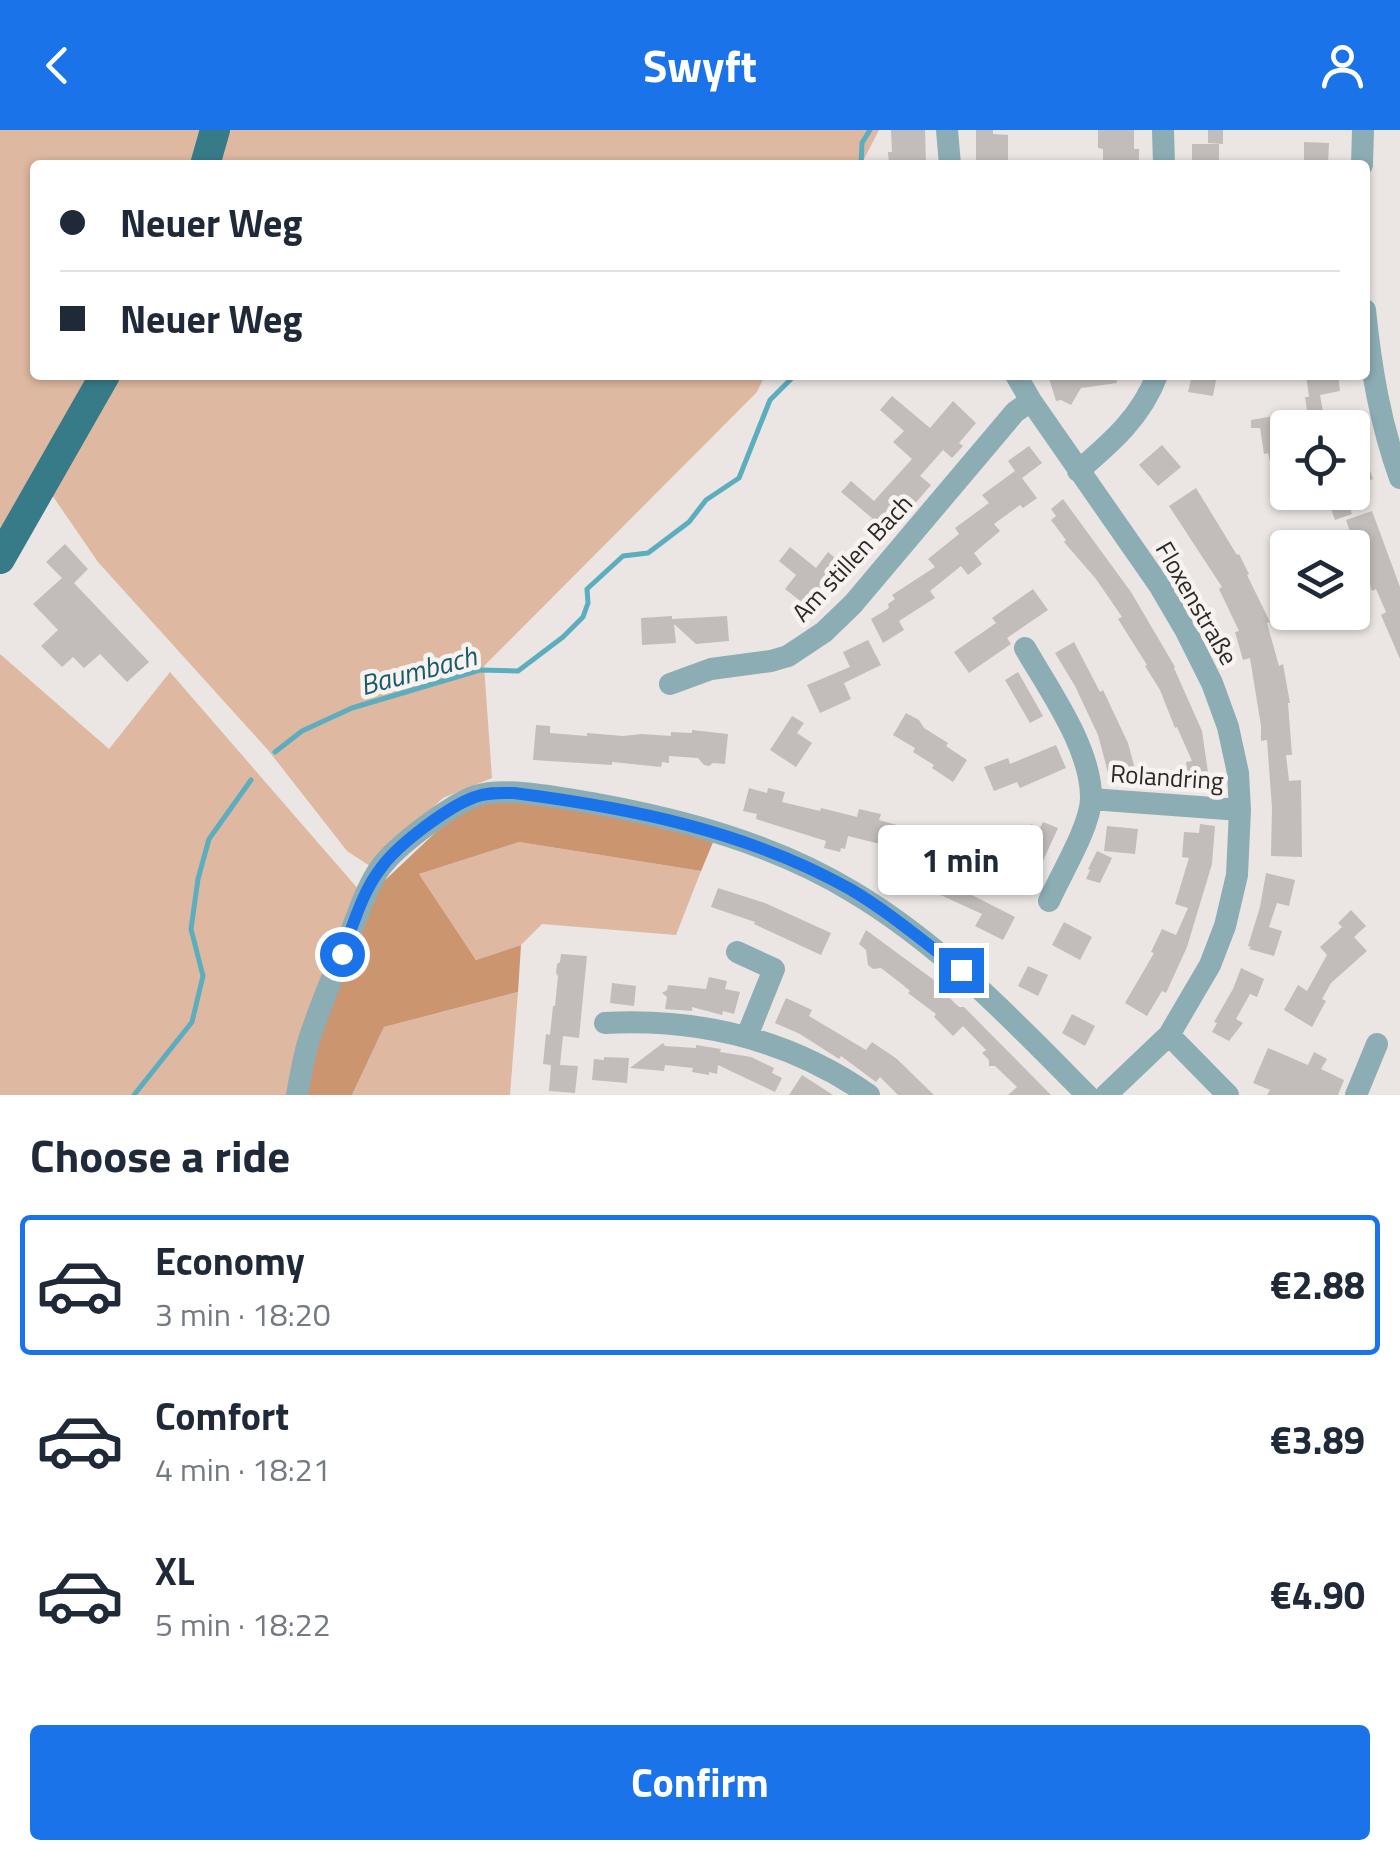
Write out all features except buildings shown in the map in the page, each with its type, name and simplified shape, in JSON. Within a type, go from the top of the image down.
[{"type":"main road","points":[[206,160],[215,130]]},
{"type":"main road","points":[[0,560],[102,380]]},
{"type":"street","points":[[947,130],[950,160]]},
{"type":"street","points":[[1163,130],[1164,160]]},
{"type":"street","points":[[1362,160],[1363,130]]},
{"type":"street","points":[[1370,361],[1400,478]]},
{"type":"street","name":"Floxenstraße","points":[[1019,380],[1186,630],[1212,683],[1234,746],[1240,810],[1237,874],[1225,926],[1210,965],[1169,1035],[1106,1095]]},
{"type":"street","points":[[1078,470],[1131,422],[1155,380]]},
{"type":"street","name":"Am stillen Bach","points":[[670,684],[711,669],[788,656],[824,632],[853,604],[1015,412],[1031,402]]},
{"type":"street","name":"Rolandring","points":[[1025,648],[1080,750],[1090,800],[1084,824],[1048,901]]},
{"type":"street","points":[[297,1095],[314,1023],[379,869],[458,805],[495,792],[642,813],[761,848],[817,872],[876,906],[961,970],[1087,1095]]},
{"type":"street","name":"Rolandring","points":[[1090,800],[1240,810]]},
{"type":"street","points":[[737,952],[774,969],[746,1036]]},
{"type":"street","points":[[605,1023],[685,1024],[746,1036],[815,1062],[869,1095]]},
{"type":"street","points":[[1169,1035],[1228,1095]]},
{"type":"street","points":[[1356,1095],[1376,1044]]},
{"type":"shaded area","points":[[0,130],[207,130],[197,160],[30,160],[30,380],[90,380],[0,540]]},
{"type":"shaded area","points":[[230,130],[879,130],[864,160],[220,160]]},
{"type":"shaded area","points":[[113,380],[763,380],[757,392],[484,666],[492,778],[443,798],[370,866],[347,851],[268,750],[98,562],[52,495]]},
{"type":"shaded area","points":[[0,654],[109,749],[170,672],[359,890],[289,1095],[0,1095]]},
{"type":"shaded area","points":[[501,796],[714,840],[701,871],[519,842],[419,874],[476,960],[521,945],[518,992],[384,1027],[352,1095],[305,1095],[318,1038],[381,884],[437,831],[473,806]]},
{"type":"shaded area","points":[[519,842],[701,871],[676,935],[542,924],[521,945],[476,960],[419,874]]},
{"type":"shaded area","points":[[518,992],[510,1095],[352,1095],[384,1027]]},
{"type":"waterway","name":"Baumbach","points":[[861,160],[862,143],[870,130]]},
{"type":"waterway","name":"Baumbach","points":[[275,752],[302,731],[352,708],[480,670],[518,671],[583,617],[587,589],[623,556],[648,553],[689,522],[706,500],[739,478],[770,400],[790,380]]},
{"type":"waterway","name":"Baumbach","points":[[134,1095],[192,1022],[203,976],[191,929],[198,879],[209,839],[251,780]]},
{"type":"route","points":[[342,954],[372,883],[391,856],[458,805],[495,792],[642,813],[761,848],[851,890],[961,970]]}]
